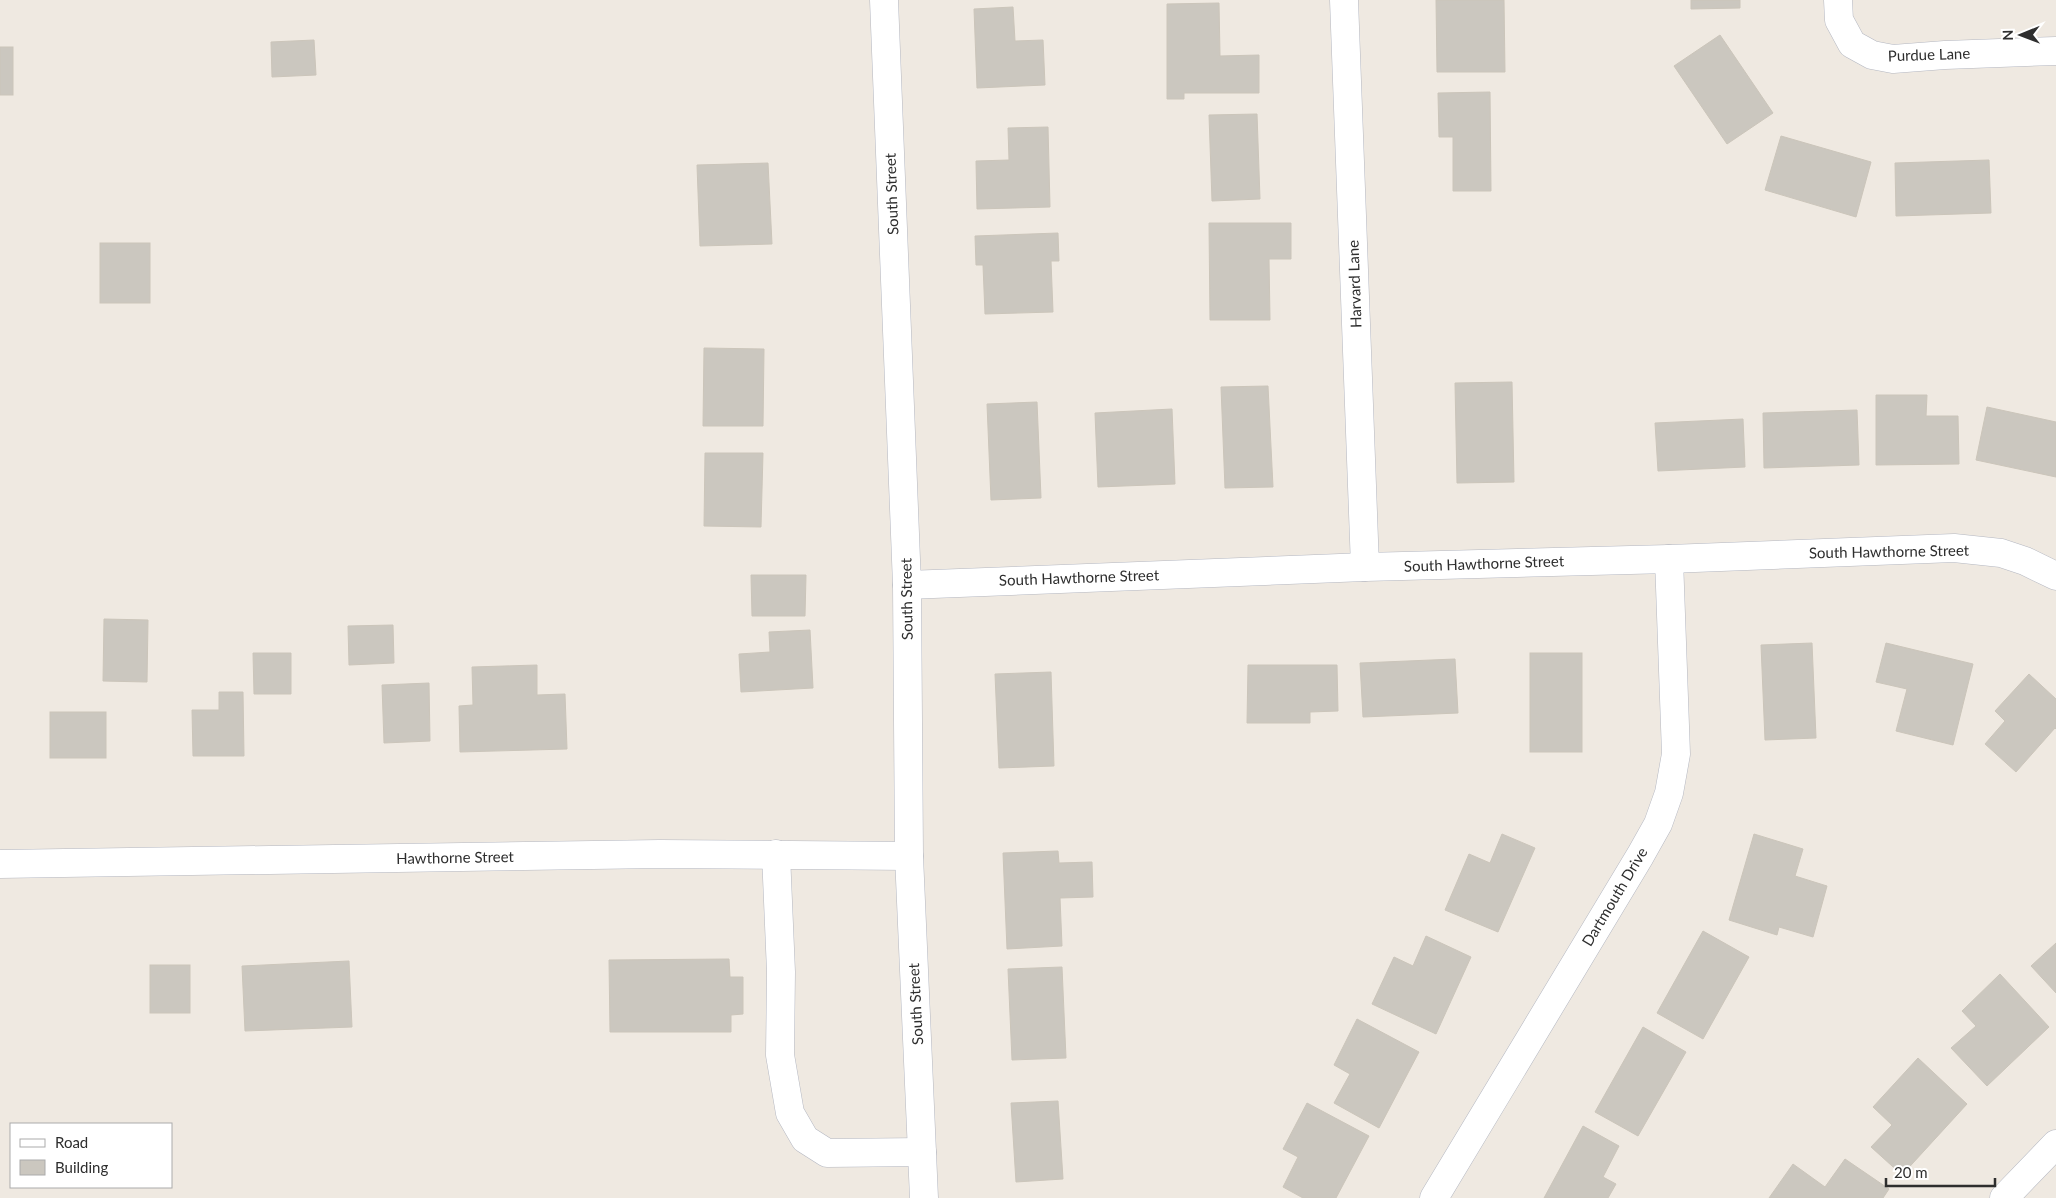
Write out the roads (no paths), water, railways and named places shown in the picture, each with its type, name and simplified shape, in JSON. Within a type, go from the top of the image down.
[{"type":"street","name":"South Street","points":[[884,0],[907,585],[909,856],[924,1198]]},
{"type":"street","name":"Harvard Lane","points":[[1344,0],[1365,567]]},
{"type":"street","name":"Purdue Lane","points":[[1838,0],[1839,20],[1852,44],[1872,55],[1893,59],[1946,54],[2056,50]]},
{"type":"street","name":"South Hawthorne Street","points":[[907,585],[1365,567],[1669,559],[1954,548],[2000,553],[2025,561],[2056,576]]},
{"type":"street","name":"Dartmouth Drive","points":[[1434,1198],[1658,824],[1669,793],[1676,754],[1669,559]]},
{"type":"street","name":"Hawthorne Street","points":[[0,864],[776,854],[909,856]]},
{"type":"street","points":[[776,854],[781,972],[780,1054],[790,1113],[805,1139],[827,1153],[922,1152]]},
{"type":"street","points":[[2004,1198],[2056,1144]]}]
